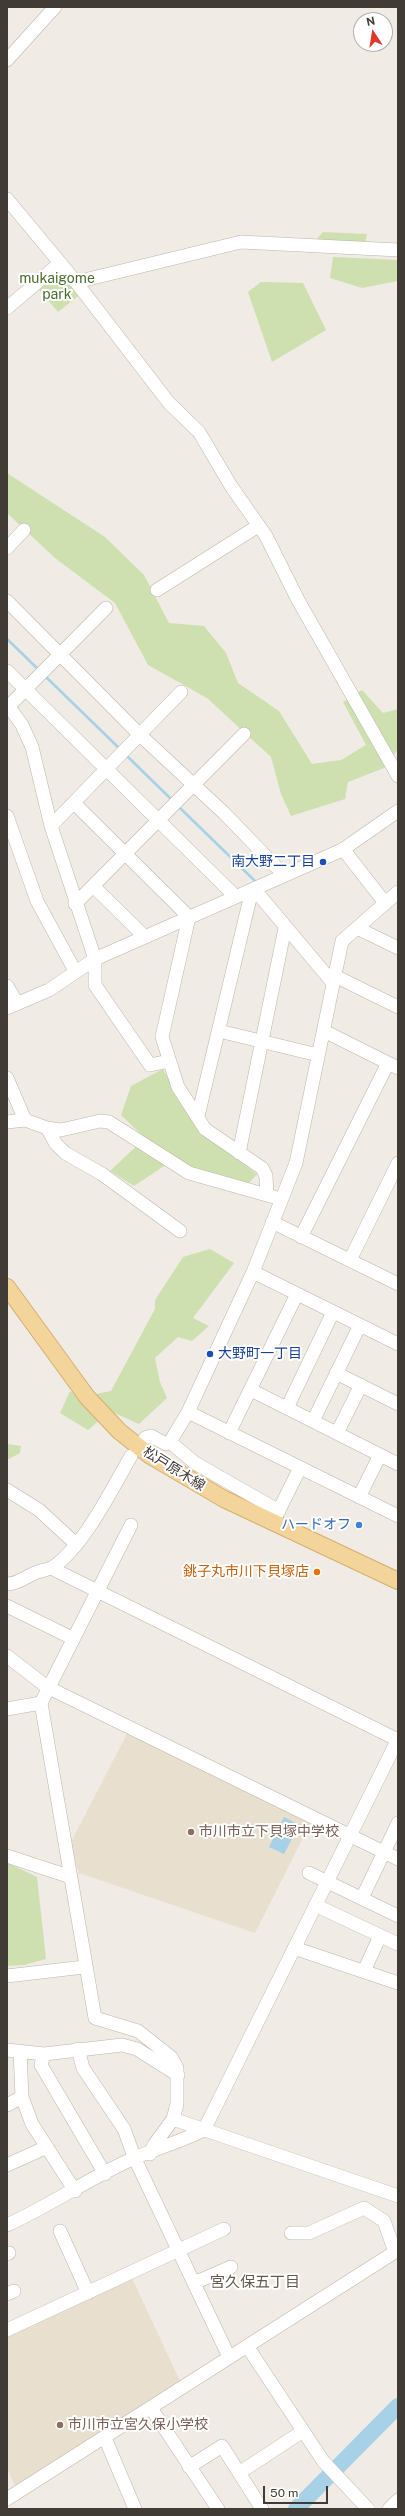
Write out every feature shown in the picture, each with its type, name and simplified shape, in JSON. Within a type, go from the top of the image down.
[{"type":"main road","name":"松戸原木線","points":[[7,1287],[82,1390],[119,1431],[148,1455],[172,1470],[276,1516],[398,1581]]},
{"type":"street","points":[[7,60],[55,7]]},
{"type":"street","points":[[7,199],[76,282],[169,403],[199,432],[231,486],[266,536],[298,600],[398,776]]},
{"type":"street","points":[[76,282],[241,242],[398,250]]},
{"type":"street","points":[[7,308],[60,262]]},
{"type":"street","points":[[157,590],[258,526]]},
{"type":"street","points":[[7,548],[24,530]]},
{"type":"street","points":[[7,601],[140,735],[194,784],[284,875]]},
{"type":"street","points":[[106,608],[26,690],[8,706],[22,724],[32,747],[51,826],[75,904],[95,959],[95,985],[150,1065],[169,1061]]},
{"type":"street","points":[[7,671],[236,897]]},
{"type":"street","points":[[51,826],[181,692]]},
{"type":"street","points":[[75,904],[244,734]]},
{"type":"street","points":[[74,803],[189,917]]},
{"type":"street","points":[[7,986],[12,1005],[49,990],[75,971],[95,959],[343,849],[398,811]]},
{"type":"street","points":[[7,816],[37,901],[75,971]]},
{"type":"street","points":[[343,849],[385,903]]},
{"type":"street","points":[[93,886],[145,937]]},
{"type":"street","points":[[253,889],[285,928],[334,980],[398,1007]]},
{"type":"street","points":[[198,1116],[253,889]]},
{"type":"street","points":[[145,1438],[151,1436],[166,1444],[170,1442],[188,1412],[253,1272],[280,1200],[296,1163],[342,941],[398,892]]},
{"type":"street","points":[[189,917],[162,1037],[178,1087],[198,1116],[204,1129],[262,1168],[266,1176],[267,1194]]},
{"type":"street","points":[[239,1153],[285,928]]},
{"type":"street","points":[[357,928],[398,948]]},
{"type":"street","points":[[219,1031],[318,1055]]},
{"type":"street","points":[[301,1236],[393,1065],[324,1031]]},
{"type":"street","points":[[7,1078],[25,1120]]},
{"type":"street","points":[[7,1122],[25,1120],[47,1128],[61,1130],[100,1121],[109,1122],[189,1173],[267,1194],[280,1200]]},
{"type":"street","points":[[47,1128],[56,1144],[64,1153],[102,1174],[180,1231]]},
{"type":"street","points":[[350,1260],[398,1163]]},
{"type":"street","points":[[272,1222],[398,1284]]},
{"type":"street","points":[[253,1272],[398,1344]]},
{"type":"street","points":[[229,1433],[298,1294]]},
{"type":"street","points":[[287,1408],[333,1312]]},
{"type":"street","points":[[312,1421],[360,1325]]},
{"type":"street","points":[[336,1373],[398,1404]]},
{"type":"street","points":[[338,1433],[361,1386]]},
{"type":"street","points":[[250,1390],[398,1464]]},
{"type":"street","points":[[188,1412],[398,1516]]},
{"type":"street","points":[[170,1442],[195,1463],[276,1516],[300,1468]]},
{"type":"street","points":[[360,1497],[380,1455]]},
{"type":"street","points":[[7,1584],[23,1580],[36,1572],[51,1568],[76,1544],[101,1508],[131,1456]]},
{"type":"street","points":[[7,1490],[39,1510],[76,1544]]},
{"type":"street","points":[[131,1525],[47,1687],[41,1703],[71,1877],[84,1967],[95,2018],[138,2031],[147,2037],[172,2058],[178,2075],[177,2104],[173,2119],[150,2154]]},
{"type":"street","points":[[7,2225],[135,2159],[150,2154],[204,2130],[349,1835],[398,1740],[51,1568]]},
{"type":"street","points":[[7,1606],[72,1638]]},
{"type":"street","points":[[7,1656],[47,1687],[398,1859]]},
{"type":"street","points":[[7,1709],[41,1703]]},
{"type":"street","points":[[362,1898],[398,1823]]},
{"type":"street","points":[[7,1856],[71,1877]]},
{"type":"street","points":[[310,1873],[398,1916]]},
{"type":"street","points":[[315,1905],[398,1944]]},
{"type":"street","points":[[364,1971],[380,1936]]},
{"type":"street","points":[[294,1948],[398,1983]]},
{"type":"street","points":[[7,1976],[84,1967]]},
{"type":"street","points":[[7,2050],[44,2054],[122,2045],[137,2049],[178,2075]]},
{"type":"street","points":[[78,2049],[83,2068],[124,2129],[135,2159],[229,2357]]},
{"type":"street","points":[[20,2051],[22,2097],[32,2124],[75,2190]]},
{"type":"street","points":[[44,2054],[41,2065],[105,2174]]},
{"type":"street","points":[[7,2105],[22,2097]]},
{"type":"street","points":[[173,2119],[398,2196]]},
{"type":"street","points":[[7,2164],[47,2147]]},
{"type":"street","points":[[7,2499],[397,2251],[384,2221],[364,2208],[309,2234],[291,2233]]},
{"type":"street","points":[[7,2330],[179,2252],[224,2229]]},
{"type":"street","points":[[60,2231],[88,2293]]},
{"type":"street","points":[[194,2283],[231,2267]]},
{"type":"street","points":[[247,2346],[332,2472],[368,2509]]},
{"type":"street","points":[[151,2408],[218,2509]]},
{"type":"street","points":[[239,2473],[303,2431]]},
{"type":"street","points":[[104,2438],[135,2509]]},
{"type":"street","points":[[189,2467],[222,2446],[262,2509]]},
{"type":"street","points":[[389,2509],[398,2500]]},
{"type":"shaded area","name":"市川市立下貝塚中学校","points":[[128,1732],[312,1820],[255,1933],[79,1873],[70,1844]]},
{"type":"shaded area","name":"市川市立宮久保小学校","points":[[131,2276],[180,2381],[16,2488],[7,2468],[7,2334]]},
{"type":"green space","points":[[323,232],[367,234],[365,244],[316,240]]},
{"type":"green space","points":[[333,257],[398,260],[398,281],[362,288],[330,278]]},
{"type":"green space","name":"mukaigome park","points":[[60,264],[82,293],[58,312],[35,285]]},
{"type":"green space","points":[[261,282],[303,283],[326,330],[272,362],[248,292]]},
{"type":"green space","points":[[7,473],[105,537],[144,575],[169,623],[204,626],[226,653],[238,683],[279,711],[312,764],[341,760],[366,745],[343,702],[362,690],[383,713],[398,709],[398,749],[384,768],[348,782],[345,799],[291,816],[281,794],[271,757],[207,698],[148,665],[115,603],[55,558],[7,513]]},
{"type":"green space","points":[[163,1069],[186,1110],[213,1140],[257,1174],[249,1183],[199,1171],[176,1158],[134,1186],[110,1171],[145,1138],[121,1115],[131,1086]]},
{"type":"green space","points":[[210,1249],[234,1263],[193,1318],[209,1326],[192,1341],[178,1337],[155,1358],[160,1382],[167,1398],[139,1424],[110,1411],[88,1430],[60,1413],[70,1391],[83,1400],[96,1394],[111,1391],[155,1309],[155,1300],[183,1257]]},
{"type":"green space","points":[[7,1444],[21,1446],[20,1453],[7,1460]]},
{"type":"green space","points":[[7,1858],[10,1864],[37,1877],[46,1959],[24,1965],[7,1966]]},
{"type":"water","points":[[284,1817],[299,1825],[284,1854],[269,1847]]},
{"type":"waterway","points":[[7,639],[40,671]]},
{"type":"waterway","points":[[45,676],[120,749]]},
{"type":"waterway","points":[[126,755],[173,801]]},
{"type":"waterway","points":[[178,806],[256,882]]},
{"type":"waterway","points":[[296,2509],[398,2406]]},
{"type":"place","name":"南大野二丁目","points":[[323,862]]},
{"type":"place","name":"大野町一丁目","points":[[210,1354]]},
{"type":"place","name":"ハードオフ","points":[[359,1525]]},
{"type":"place","name":"銚子丸市川下貝塚店","points":[[317,1572]]},
{"type":"place","name":"市川市立下貝塚中学校","points":[[191,1832]]},
{"type":"place","name":"市川市立宮久保小学校","points":[[60,2425]]},
{"type":"district","name":"宮久保五丁目","points":[[255,2282]]}]
